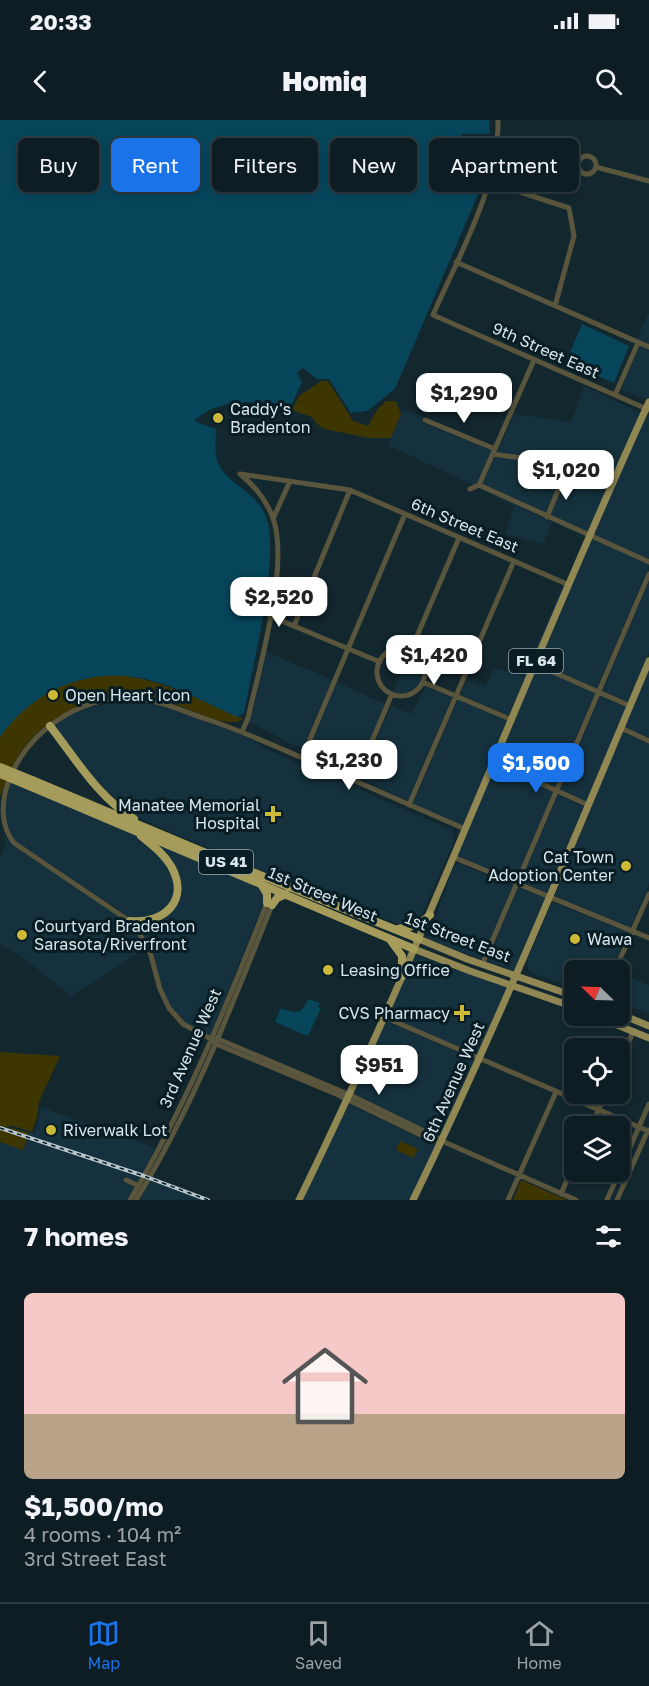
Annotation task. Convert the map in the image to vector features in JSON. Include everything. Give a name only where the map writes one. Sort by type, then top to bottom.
[{"type":"highway","points":[[50,726],[108,799],[119,809],[157,833]]},
{"type":"highway","name":"US 41","points":[[0,767],[31,783]]},
{"type":"highway","name":"US 41","points":[[0,774],[31,783]]},
{"type":"highway","name":"1st Street East","points":[[31,783],[419,939]]},
{"type":"highway","name":"1st Street West","points":[[31,783],[134,830],[414,949]]},
{"type":"highway","points":[[130,921],[143,922],[161,916],[174,902],[177,887],[175,874],[165,857],[134,830]]},
{"type":"highway","points":[[260,883],[270,904],[285,894]]},
{"type":"highway","points":[[395,929],[412,928],[430,915]]},
{"type":"highway","points":[[389,938],[402,957],[402,976]]},
{"type":"main road","name":"FL 64","points":[[299,1200],[349,1098],[430,915],[535,664],[648,407]]},
{"type":"main road","name":"6th Avenue West","points":[[413,1200],[442,1141],[516,975],[649,661]]},
{"type":"main road","name":"1st Street East","points":[[419,939],[564,992]]},
{"type":"main road","name":"1st Street West","points":[[414,949],[564,1003]]},
{"type":"main road","points":[[630,1018],[649,1026]]},
{"type":"main road","points":[[619,1026],[649,1038]]},
{"type":"street","points":[[496,138],[498,120]]},
{"type":"street","points":[[596,167],[649,181]]},
{"type":"street","points":[[485,192],[456,262],[649,347]]},
{"type":"street","points":[[519,192],[568,208],[574,232],[555,306]]},
{"type":"street","name":"9th Street East","points":[[456,262],[433,315],[615,395],[648,407]]},
{"type":"street","points":[[615,395],[638,342]]},
{"type":"street","points":[[470,489],[479,485],[534,360]]},
{"type":"street","points":[[424,420],[494,452],[611,471],[617,475]]},
{"type":"street","name":"6th Street East","points":[[273,519],[260,492],[240,474],[350,490],[569,585]]},
{"type":"street","points":[[547,517],[563,478]]},
{"type":"street","points":[[242,732],[248,718],[270,616],[277,568],[277,543],[273,519],[290,481]]},
{"type":"street","points":[[479,485],[649,562]]},
{"type":"street","points":[[294,626],[350,490]]},
{"type":"street","points":[[302,758],[405,514]]},
{"type":"street","points":[[411,650],[459,538]]},
{"type":"street","points":[[410,805],[514,561]]},
{"type":"street","points":[[483,964],[649,574]]},
{"type":"street","points":[[270,616],[380,662]]},
{"type":"street","points":[[404,648],[411,650],[424,664],[423,682],[417,690],[408,695],[392,694],[385,690],[379,681],[380,662],[393,650],[404,648]]},
{"type":"street","points":[[535,664],[630,706]]},
{"type":"street","points":[[423,682],[512,720]]},
{"type":"street","points":[[356,781],[392,694]]},
{"type":"street","points":[[465,829],[242,732],[163,703],[131,698],[107,699],[83,706],[50,726],[35,740],[17,763],[4,797],[1,815],[3,828],[10,840],[138,927],[150,952],[159,986],[175,1016],[188,1028],[576,1200]]},
{"type":"street","points":[[621,728],[649,741]]},
{"type":"street","points":[[494,762],[588,806]]},
{"type":"street","points":[[453,858],[649,938]]},
{"type":"street","points":[[619,960],[649,894]]},
{"type":"street","name":"3rd Avenue West","points":[[136,1200],[215,1041],[270,904]]},
{"type":"street","points":[[384,1017],[648,1130],[617,1200]]},
{"type":"street","points":[[630,1039],[633,1032]]},
{"type":"street","points":[[508,1200],[556,1092]]},
{"type":"street","name":"3rd Avenue West","points":[[130,1200],[185,1103]]},
{"type":"street","points":[[595,1116],[601,1104]]},
{"type":"street","points":[[607,1200],[649,1104]]},
{"type":"street","points":[[126,1180],[139,1186]]},
{"type":"street","points":[[561,1194],[566,1182]]},
{"type":"shaded area","points":[[0,120],[489,120],[490,134],[462,134],[461,138],[429,138],[429,192],[479,192],[395,389],[367,411],[351,413],[329,379],[317,379],[303,368],[297,373],[302,382],[292,404],[253,402],[228,404],[204,413],[194,421],[216,429],[216,456],[219,465],[230,479],[260,505],[265,514],[269,532],[270,556],[264,611],[244,713],[237,717],[164,684],[131,676],[88,678],[48,693],[30,705],[0,737]]},
{"type":"shaded area","points":[[649,314],[649,344],[637,339]]},
{"type":"shaded area","points":[[582,324],[629,346],[614,383],[566,362]]},
{"type":"shaded area","points":[[640,346],[649,350],[649,396],[647,400],[621,389]]},
{"type":"shaded area","points":[[321,381],[328,381],[353,421],[368,426],[377,410],[386,401],[396,401],[401,414],[391,438],[369,438],[324,429],[312,417],[288,409],[294,406],[299,396]]},
{"type":"shaded area","points":[[584,386],[641,413],[616,471],[497,452],[514,414],[571,422]]},
{"type":"shaded area","points":[[403,409],[423,417],[421,422],[492,450],[477,483],[473,485],[388,445]]},
{"type":"shaded area","points":[[646,415],[649,416],[649,560],[594,535]]},
{"type":"shaded area","points":[[495,457],[614,476],[589,533],[550,515],[566,476],[561,475],[545,513],[482,484]]},
{"type":"shaded area","points":[[479,488],[552,522],[543,544],[505,534],[514,507]]},
{"type":"shaded area","points":[[592,539],[649,565],[597,689],[539,663]]},
{"type":"shaded area","points":[[649,581],[649,653],[628,703],[602,691]]},
{"type":"shaded area","points":[[563,585],[566,586],[510,716],[460,695],[467,679],[485,687],[495,668],[523,677]]},
{"type":"shaded area","points":[[265,651],[332,680],[302,749],[249,722]]},
{"type":"shaded area","points":[[410,652],[417,656],[421,664],[423,673],[421,682],[409,692],[400,694],[393,692]]},
{"type":"shaded area","points":[[537,667],[595,693],[555,788],[497,761]]},
{"type":"shaded area","points":[[649,668],[649,738],[624,727]]},
{"type":"shaded area","points":[[108,675],[126,676],[160,684],[243,719],[236,722],[216,720],[164,700],[142,696],[120,696],[76,707],[39,731],[24,748],[12,767],[0,797],[0,737],[2,732],[24,709],[45,694],[69,683]]},
{"type":"shaded area","points":[[337,682],[385,704],[355,776],[307,752]]},
{"type":"shaded area","points":[[426,686],[452,697],[408,801],[360,779],[391,706],[411,714]]},
{"type":"shaded area","points":[[600,696],[626,707],[586,802],[560,790]]},
{"type":"shaded area","points":[[458,699],[508,721],[463,826],[413,804]]},
{"type":"shaded area","name":"Manatee Memorial Hospital","points":[[122,701],[154,703],[224,728],[257,742],[268,750],[452,830],[454,842],[421,916],[417,921],[405,925],[398,924],[330,896],[295,885],[131,815],[108,797],[56,728],[58,723],[87,708]]},
{"type":"shaded area","points":[[622,732],[649,744],[649,884],[630,928],[555,896]]},
{"type":"shaded area","points":[[495,765],[553,792],[515,881],[457,856]]},
{"type":"shaded area","points":[[12,781],[64,806],[133,833],[163,859],[174,880],[174,894],[167,908],[151,917],[131,918],[15,841],[4,819]]},
{"type":"shaded area","points":[[558,795],[584,807],[548,894],[520,883]]},
{"type":"shaded area","points":[[1,830],[12,845],[130,923],[146,948],[71,996],[20,955],[0,944],[0,857],[7,844]]},
{"type":"shaded area","points":[[149,839],[213,866],[264,892],[264,902],[210,1036],[184,1022],[171,1007],[162,988],[153,952],[138,924],[163,918],[180,887]]},
{"type":"shaded area","points":[[457,863],[513,886],[481,960],[428,939],[452,871]]},
{"type":"shaded area","points":[[518,888],[546,898],[515,970],[512,970],[487,962]]},
{"type":"shaded area","points":[[552,902],[628,932],[616,960],[564,960],[564,984],[533,974],[529,970],[527,960]]},
{"type":"shaded area","points":[[415,955],[507,987],[477,1055],[388,1016]]},
{"type":"shaded area","points":[[630,977],[649,985],[649,1013],[630,1006]]},
{"type":"shaded area","points":[[308,999],[320,1003],[318,1007],[321,1008],[308,1036],[275,1022],[281,1008],[298,1012]]},
{"type":"shaded area","points":[[386,1021],[475,1060],[440,1137],[354,1094]]},
{"type":"shaded area","points":[[0,1052],[60,1056],[39,1102],[32,1132],[10,1125],[0,1128]]},
{"type":"shaded area","points":[[349,1104],[432,1144],[437,1144],[410,1200],[303,1200]]},
{"type":"shaded area","points":[[41,1107],[156,1148],[137,1182],[124,1177],[123,1182],[135,1187],[127,1200],[0,1200],[0,1142],[23,1150],[29,1133],[35,1133]]},
{"type":"shaded area","points":[[12,1128],[29,1133],[23,1150],[0,1142],[0,1130]]},
{"type":"shaded area","points":[[400,1141],[418,1149],[413,1158],[396,1150]]},
{"type":"shaded area","points":[[152,1178],[167,1184],[208,1200],[139,1200]]},
{"type":"shaded area","points":[[521,1180],[567,1200],[513,1200]]},
{"type":"railway","points":[[0,1128],[208,1200]]},
{"type":"place","name":"Caddy's Bradenton","points":[[218,418]]},
{"type":"place","name":"Open Heart Icon","points":[[53,695]]},
{"type":"place","name":"Manatee Memorial Hospital","points":[[273,814]]},
{"type":"place","name":"Cat Town Adoption Center","points":[[626,866]]},
{"type":"place","name":"Courtyard Bradenton Sarasota/Riverfront","points":[[22,935]]},
{"type":"place","name":"Wawa","points":[[575,939]]},
{"type":"place","name":"Leasing Office","points":[[328,970]]},
{"type":"place","name":"CVS Pharmacy","points":[[462,1013]]},
{"type":"place","name":"Riverwalk Lot","points":[[51,1130]]}]
